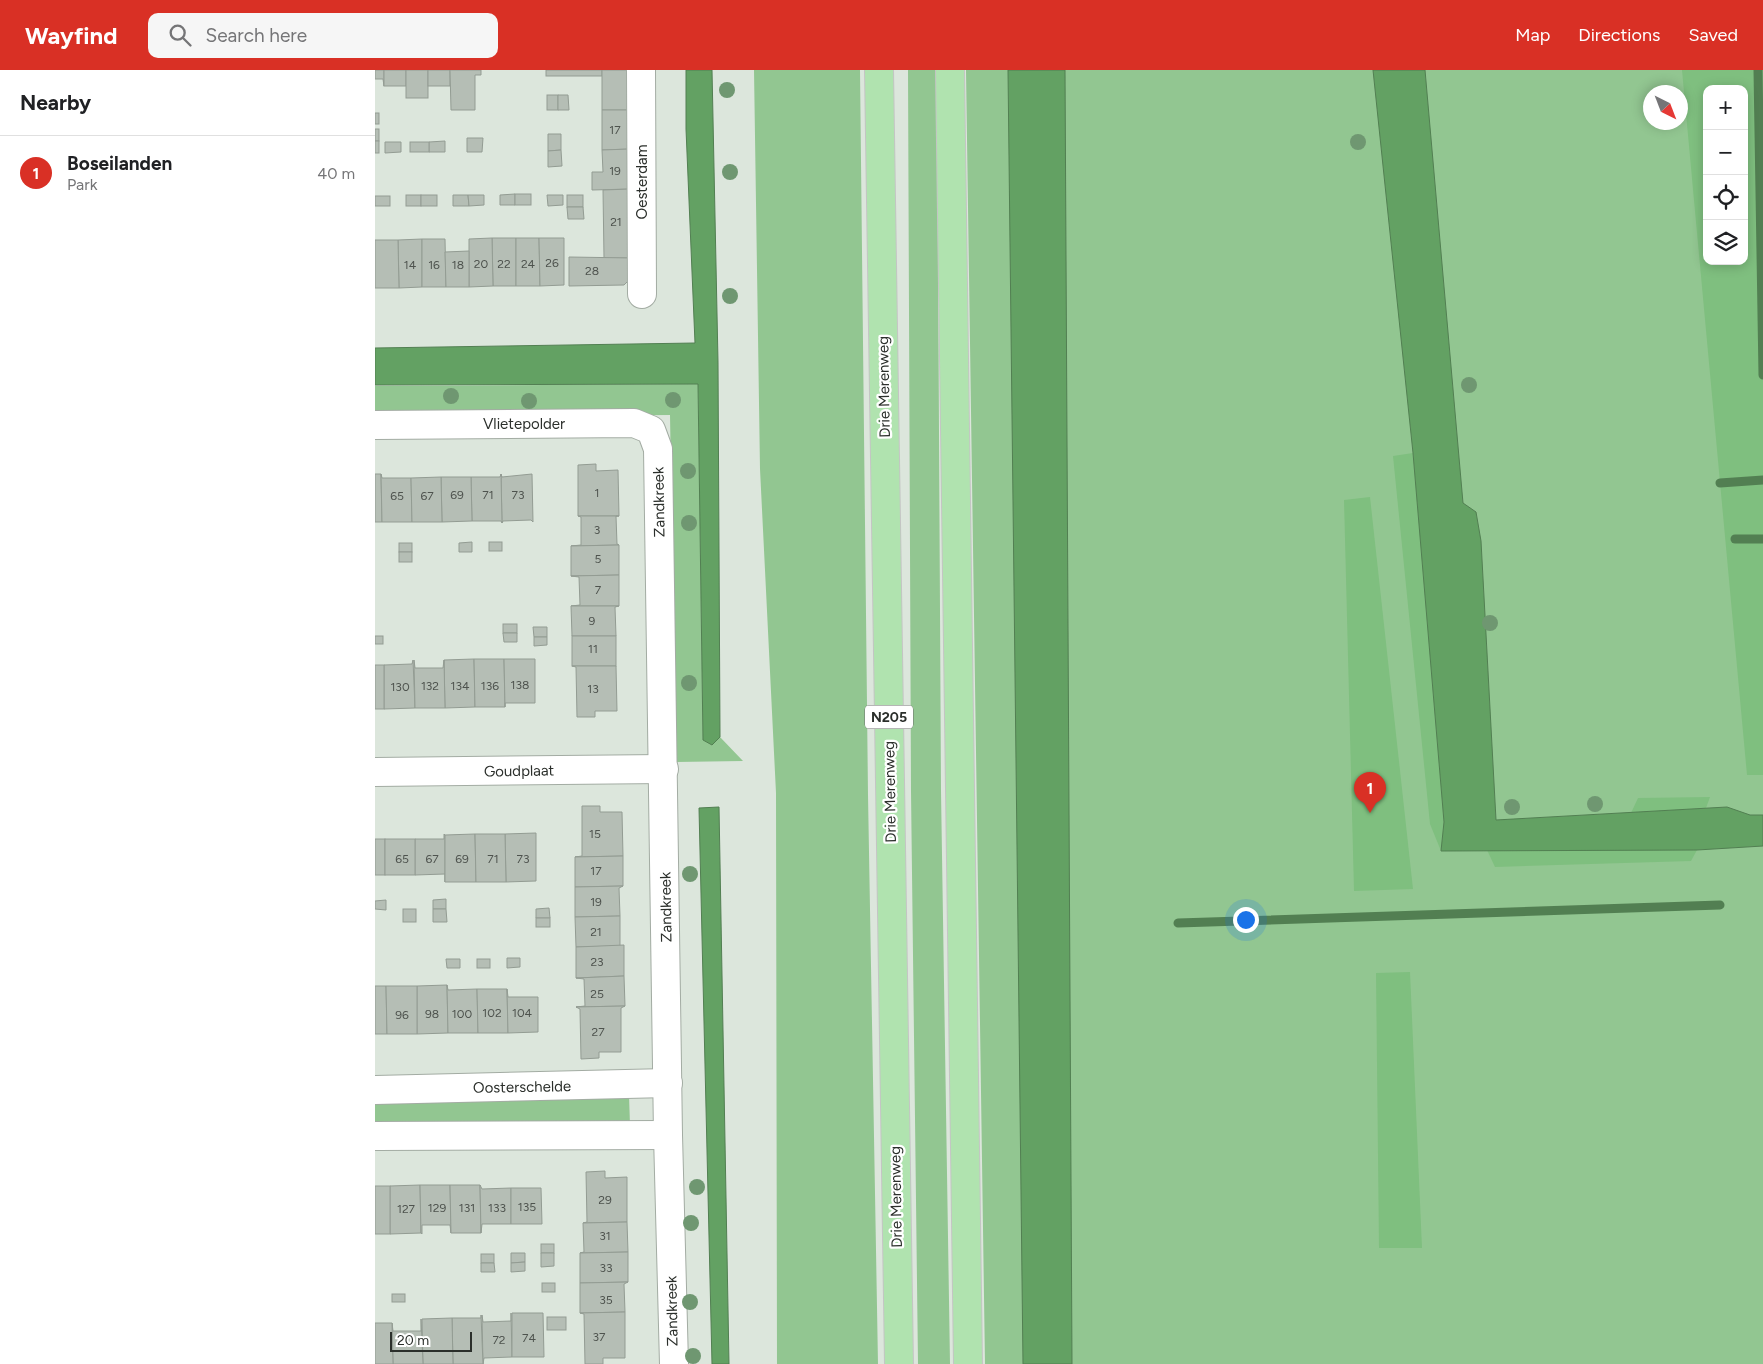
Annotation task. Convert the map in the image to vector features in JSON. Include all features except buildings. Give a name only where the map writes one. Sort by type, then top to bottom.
[{"type":"highway","name":"Drie Merenweg","points":[[879,70],[899,1364]]},
{"type":"highway","points":[[950,70],[968,1364]]},
{"type":"street","name":"Oesterdam","points":[[641,70],[642,294]]},
{"type":"street","name":"Vlietepolder","points":[[375,425],[633,423],[651,430],[658,449]]},
{"type":"street","name":"Zandkreek","points":[[658,449],[668,1135],[674,1364]]},
{"type":"street","name":"Goudplaat","points":[[375,772],[664,769]]},
{"type":"street","name":"Oosterschelde","points":[[375,1090],[668,1083]]},
{"type":"street","points":[[375,1136],[668,1135]]},
{"type":"shaded area","points":[[686,70],[712,70],[718,362],[720,737],[712,745],[703,740],[698,384],[375,385],[375,348],[695,343],[686,129]]},
{"type":"shaded area","points":[[754,70],[860,70],[868,795],[878,1364],[777,1364],[776,793],[760,469]]},
{"type":"shaded area","points":[[908,70],[937,70],[941,791],[950,1364],[918,1364],[911,791]]},
{"type":"shaded area","points":[[966,70],[1763,70],[1763,1364],[985,1364]]},
{"type":"shaded area","points":[[1008,70],[1065,70],[1072,1364],[1023,1364]]},
{"type":"shaded area","points":[[1373,70],[1425,70],[1463,503],[1476,512],[1481,541],[1496,820],[1727,807],[1750,815],[1763,815],[1763,846],[1697,850],[1441,851],[1444,822],[1413,453]]},
{"type":"shaded area","points":[[1682,70],[1763,70],[1763,775],[1747,775],[1688,130],[1688,85],[1683,85]]},
{"type":"shaded area","points":[[698,384],[703,739],[712,745],[720,737],[743,761],[676,762],[670,415],[375,417],[375,386]]},
{"type":"shaded area","points":[[1413,453],[1444,822],[1441,851],[1430,824],[1393,456]]},
{"type":"shaded area","points":[[1370,497],[1413,889],[1354,891],[1344,500]]},
{"type":"shaded area","points":[[1710,797],[1706,808],[1631,813],[1638,798]]},
{"type":"shaded area","points":[[719,807],[729,1364],[712,1364],[699,808]]},
{"type":"shaded area","points":[[1487,850],[1697,850],[1691,861],[1495,867]]},
{"type":"shaded area","points":[[1410,972],[1422,1248],[1379,1248],[1376,973]]},
{"type":"shaded area","points":[[629,1095],[630,1125],[375,1127],[375,1097]]},
{"type":"waterway","points":[[1758,70],[1763,375]]},
{"type":"waterway","points":[[1720,483],[1763,480]]},
{"type":"waterway","points":[[1735,539],[1763,539]]},
{"type":"waterway","points":[[1178,923],[1720,905]]},
{"type":"place","name":"Boseilanden","points":[[1370,813]]}]
